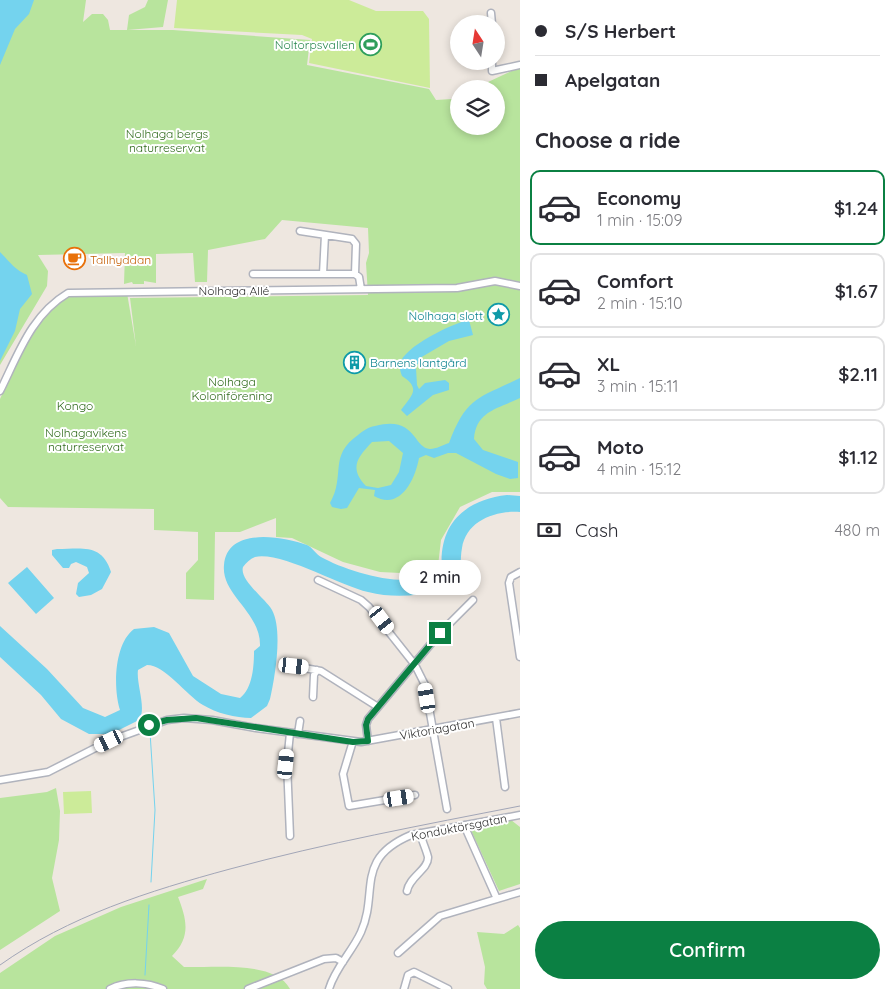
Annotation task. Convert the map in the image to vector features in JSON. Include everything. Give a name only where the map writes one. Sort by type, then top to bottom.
[{"type":"street","points":[[505,68],[520,65]]},
{"type":"street","points":[[300,231],[352,240],[356,244],[355,274]]},
{"type":"street","points":[[323,274],[325,235]]},
{"type":"street","points":[[253,274],[355,274],[359,277],[361,289]]},
{"type":"street","name":"Nolhaga Allé","points":[[0,391],[33,325],[47,309],[68,293],[457,288],[495,281],[520,286]]},
{"type":"street","points":[[520,572],[512,577],[508,583],[520,657]]},
{"type":"street","points":[[318,580],[361,600],[370,607],[415,665],[425,685],[447,809]]},
{"type":"street","points":[[368,741],[366,725],[368,719],[440,633],[472,600]]},
{"type":"street","points":[[294,666],[317,670],[378,707]]},
{"type":"street","points":[[312,697],[314,675],[317,670]]},
{"type":"street","name":"Viktoriagatan","points":[[0,780],[48,772],[109,741],[167,720],[212,720],[353,742],[433,730],[520,713]]},
{"type":"street","points":[[496,718],[505,787]]},
{"type":"street","points":[[298,734],[300,721]]},
{"type":"street","points":[[290,733],[286,764],[286,799],[290,836]]},
{"type":"street","points":[[353,742],[344,774],[349,806],[415,795]]},
{"type":"street","name":"Konduktörsgatan","points":[[343,962],[362,931],[366,919],[368,888],[377,862],[394,844],[420,833],[520,815]]},
{"type":"street","points":[[464,825],[497,899]]},
{"type":"street","points":[[407,891],[408,884],[427,864],[428,859],[420,833]]},
{"type":"street","points":[[398,953],[440,916],[520,892]]},
{"type":"street","points":[[252,988],[324,959],[336,958],[343,962],[329,989]]},
{"type":"street","points":[[404,989],[408,975],[414,972],[448,989]]},
{"type":"street","points":[[110,989],[119,985],[139,986],[150,983],[163,989]]},
{"type":"green space","points":[[0,0],[86,0],[83,22],[92,14],[103,14],[108,20],[110,30],[173,30],[310,40],[307,65],[429,89],[436,100],[450,99],[450,135],[505,135],[505,80],[492,80],[520,67],[520,492],[492,492],[460,507],[441,540],[438,566],[421,574],[380,572],[343,562],[292,538],[276,537],[276,518],[240,532],[215,532],[214,600],[186,599],[186,573],[198,560],[198,532],[154,530],[154,509],[8,507],[0,498],[0,399],[34,326],[47,306],[61,297],[127,293],[136,346],[130,298],[368,295],[366,263],[369,253],[368,228],[282,220],[265,239],[208,250],[207,282],[195,282],[193,253],[156,254],[156,283],[144,281],[144,284],[133,284],[132,282],[124,284],[125,253],[38,255],[48,271],[47,286],[0,365]]},
{"type":"green space","points":[[148,0],[168,0],[163,27],[127,30],[129,15],[145,7]]},
{"type":"green space","name":"Noltorpsvallen","points":[[177,0],[349,0],[376,11],[423,11],[429,19],[430,88],[309,63],[312,39],[302,35],[174,28]]},
{"type":"green space","points":[[56,788],[60,811],[59,840],[52,878],[60,911],[0,950],[0,798],[47,792]]},
{"type":"green space","points":[[91,791],[92,813],[64,814],[63,792]]},
{"type":"green space","points":[[511,820],[520,827],[520,884],[499,891],[469,826]]},
{"type":"green space","points":[[207,879],[203,889],[178,897],[184,913],[185,935],[172,956],[184,967],[242,967],[271,973],[282,980],[290,989],[0,989],[0,973],[55,936],[121,907]]},
{"type":"green space","points":[[518,925],[520,928],[520,989],[487,989],[484,984],[485,967],[477,932],[504,934]]},
{"type":"water","points":[[0,0],[34,0],[29,14],[15,29],[0,65]]},
{"type":"water","points":[[0,252],[16,268],[27,275],[32,294],[20,309],[15,331],[0,361]]},
{"type":"water","points":[[469,320],[473,335],[449,341],[420,358],[416,368],[419,389],[425,383],[445,380],[449,383],[449,390],[433,395],[407,416],[401,410],[411,397],[413,389],[412,385],[401,373],[400,366],[403,357],[419,343],[452,326]]},
{"type":"water","points":[[520,378],[520,398],[489,412],[479,422],[474,439],[483,450],[518,462],[518,478],[510,479],[496,474],[456,453],[448,453],[434,458],[426,455],[419,458],[410,484],[399,496],[383,500],[374,496],[375,490],[359,488],[347,508],[332,507],[330,503],[337,484],[340,458],[349,443],[364,431],[375,426],[398,425],[412,433],[424,447],[430,449],[437,448],[449,443],[455,428],[468,407],[484,395]],"holes":[[[389,441],[403,453],[399,472],[391,485],[378,488],[366,486],[361,480],[356,468],[357,463],[362,453],[372,442]]]},
{"type":"water","points":[[507,495],[520,496],[520,512],[492,515],[476,524],[469,531],[462,548],[461,580],[454,585],[431,592],[404,596],[377,594],[356,589],[280,559],[255,557],[248,561],[243,567],[245,578],[272,610],[278,641],[270,699],[267,706],[251,718],[226,714],[208,708],[161,670],[147,665],[138,670],[142,703],[139,720],[111,734],[89,734],[61,719],[41,695],[0,657],[0,626],[47,669],[83,708],[105,717],[120,710],[116,679],[122,645],[134,629],[154,627],[169,633],[193,676],[221,694],[240,698],[248,688],[253,669],[254,651],[260,646],[259,634],[254,623],[228,586],[225,576],[224,565],[227,553],[235,545],[257,537],[283,539],[307,545],[321,557],[364,574],[399,580],[415,580],[442,570],[444,540],[449,528],[466,509],[478,502]]},
{"type":"water","points":[[52,550],[90,550],[102,556],[111,572],[102,589],[91,595],[79,597],[76,594],[78,583],[89,573],[87,567],[76,562],[71,564],[69,568],[63,568],[52,555]]},
{"type":"water","points":[[27,567],[54,598],[36,614],[8,583]]},
{"type":"waterway","points":[[150,732],[155,810],[151,882]]},
{"type":"waterway","points":[[145,975],[149,905]]},
{"type":"railway","points":[[0,965],[54,932],[110,907],[170,886],[302,851],[520,806]]},
{"type":"place","name":"Noltorpsvallen","points":[[371,44]]},
{"type":"place","name":"Tallhyddan","points":[[74,259]]},
{"type":"place","name":"Nolhaga slott","points":[[499,315]]},
{"type":"place","name":"Barnens lantgård","points":[[354,362]]},
{"type":"route","points":[[149,725],[167,720],[196,718],[353,742],[368,741],[366,732],[368,719],[440,633]]},
{"type":"park label","name":"Nolhaga bergs naturreservat","points":[[167,140]]},
{"type":"park label","name":"Nolhaga Koloniförening","points":[[232,388]]},
{"type":"park label","name":"Kongo","points":[[75,405]]},
{"type":"park label","name":"Nolhagavikens naturreservat","points":[[86,439]]}]
